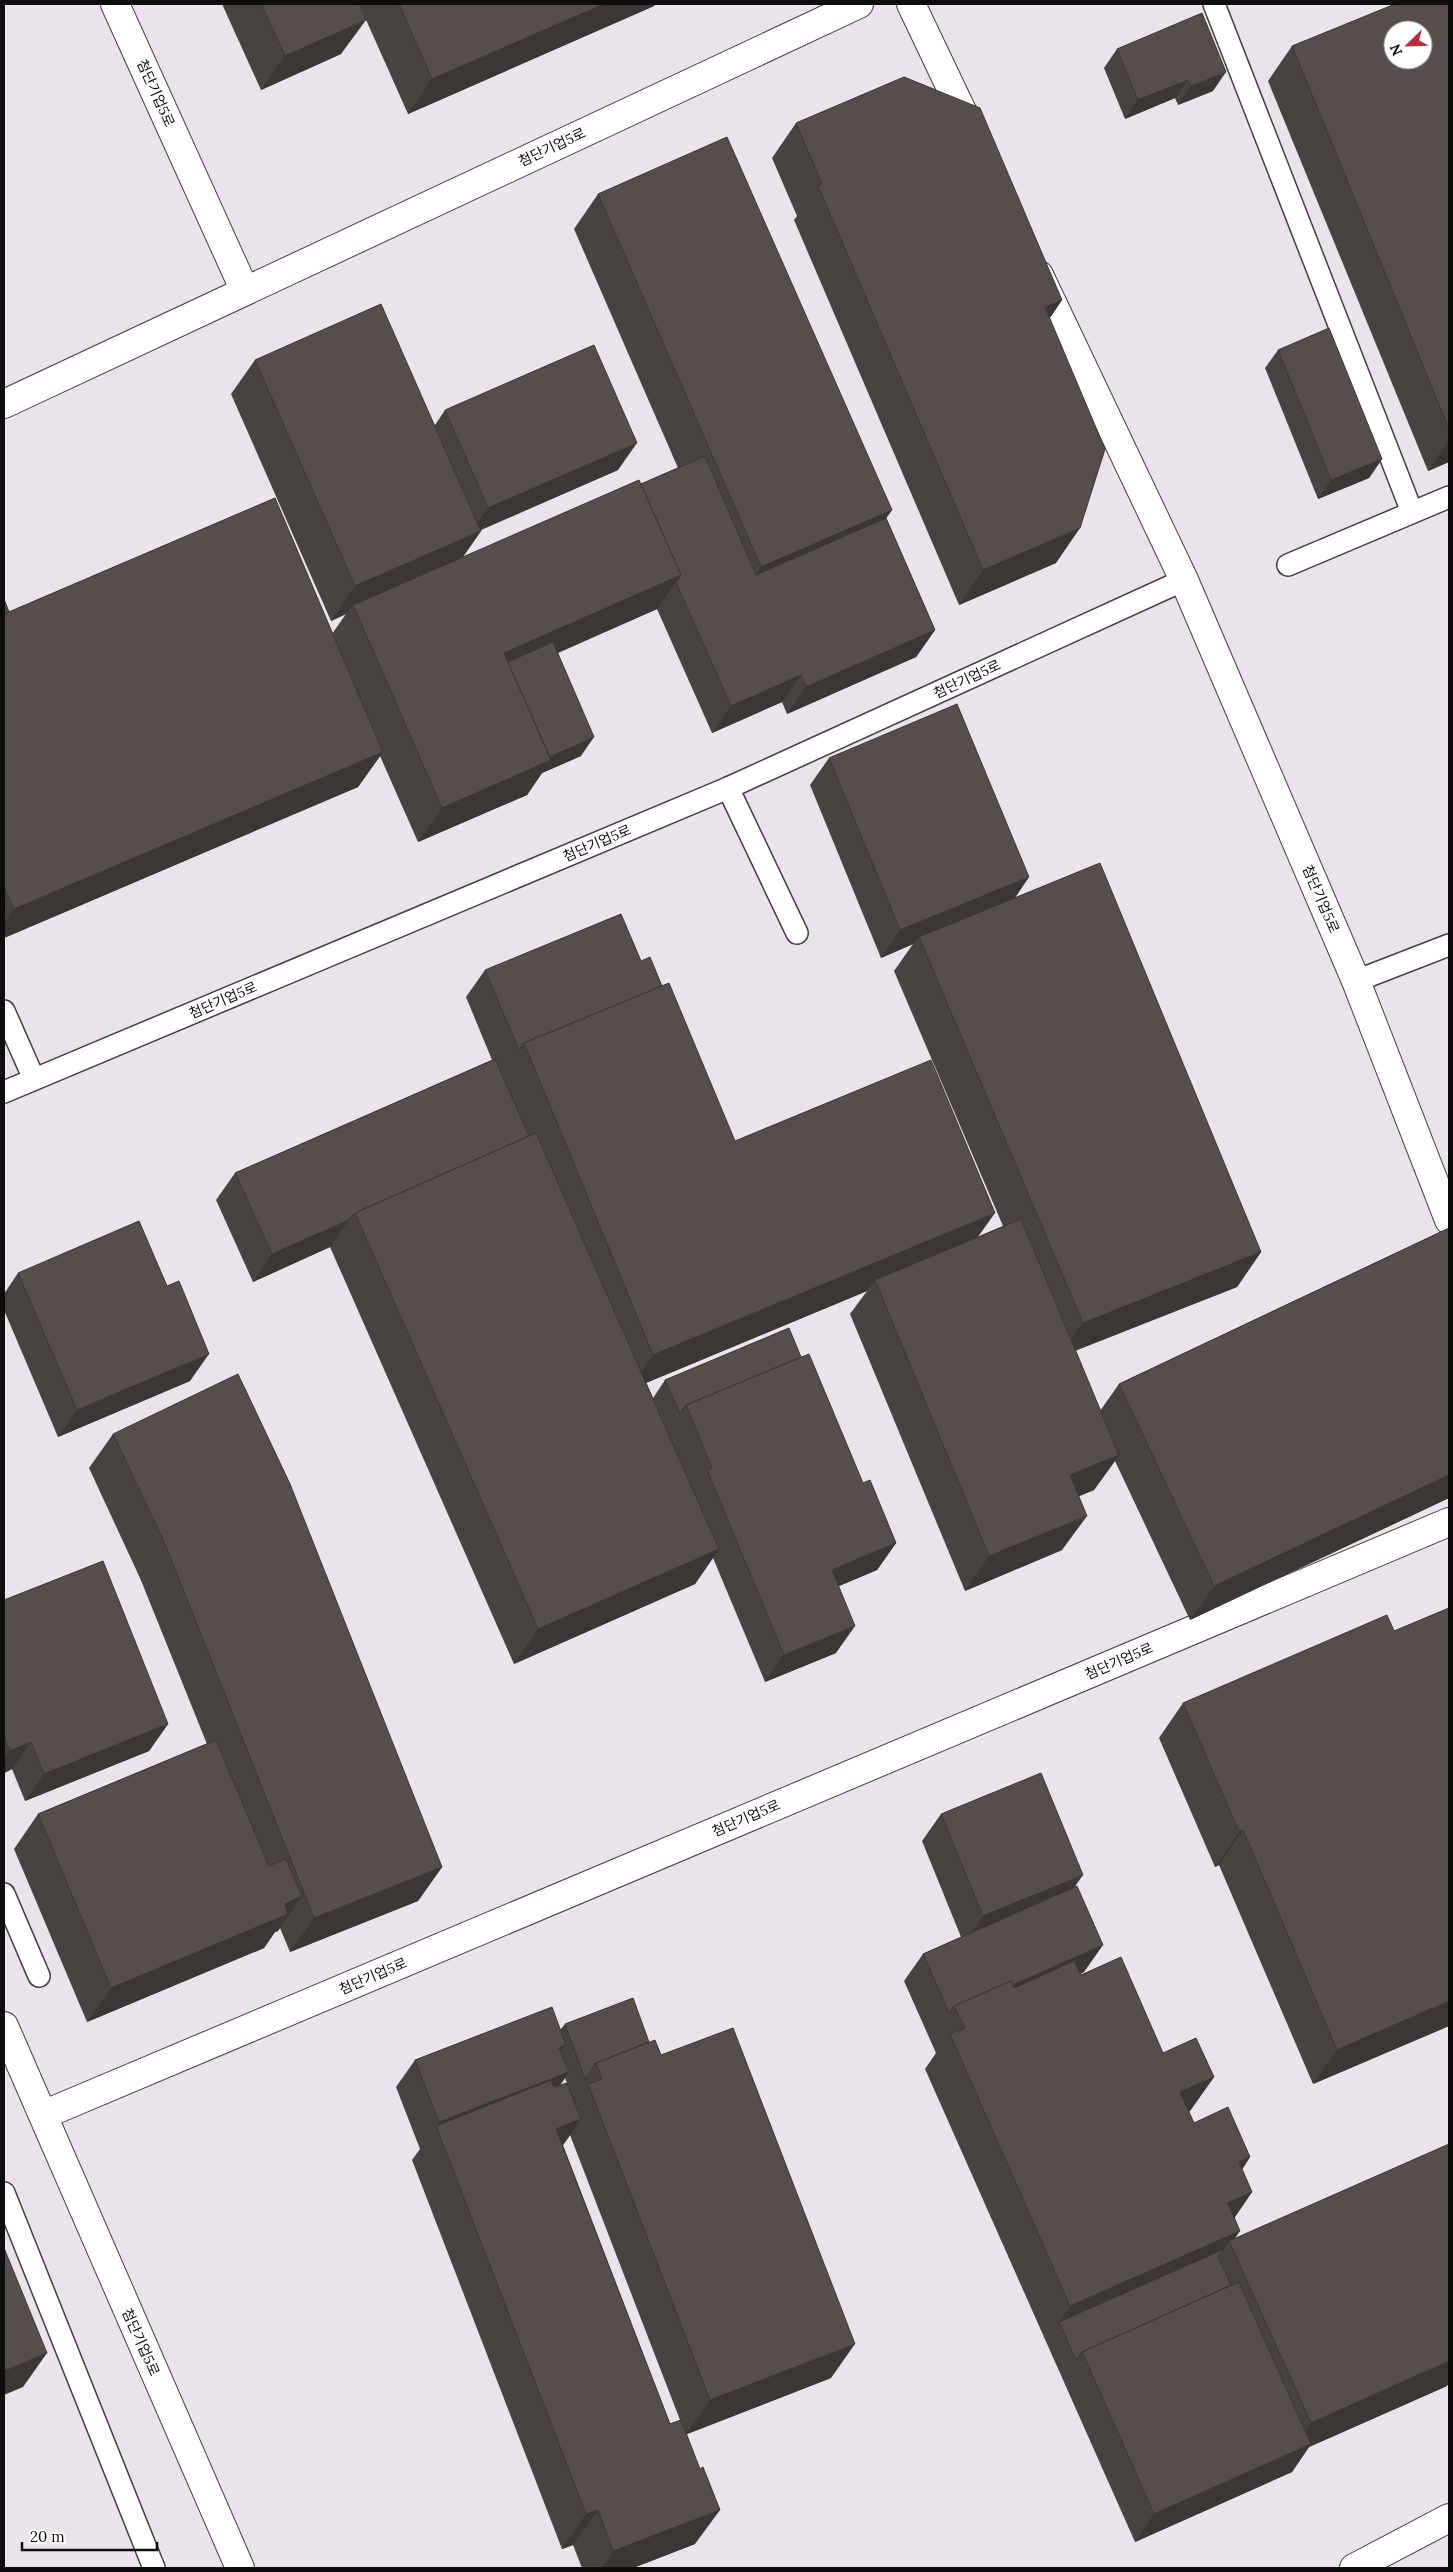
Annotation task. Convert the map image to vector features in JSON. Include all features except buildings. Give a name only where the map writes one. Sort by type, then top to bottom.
[{"type":"street","name":"첨단기업5로","points":[[115,4],[245,291]]},
{"type":"street","name":"첨단기업5로","points":[[4,404],[859,4]]},
{"type":"street","points":[[911,4],[983,157]]},
{"type":"street","name":"첨단기업5로","points":[[1030,256],[1184,580],[1356,981],[1449,1220]]},
{"type":"street","name":"첨단기업5로","points":[[43,2115],[1449,1522]]},
{"type":"street","name":"첨단기업5로","points":[[4,2026],[240,2568]]},
{"type":"street","points":[[1354,2568],[1449,2518]]},
{"type":"lane","points":[[1214,4],[1412,512]]},
{"type":"lane","points":[[1288,565],[1449,497]]},
{"type":"lane","name":"첨단기업5로","points":[[4,1092],[728,788],[1184,580]]},
{"type":"lane","points":[[728,788],[797,933]]},
{"type":"lane","points":[[1356,981],[1449,945]]},
{"type":"lane","points":[[4,1011],[34,1079]]},
{"type":"lane","points":[[4,1894],[39,1976]]},
{"type":"lane","points":[[4,2193],[154,2568]]},
{"type":"shaded area","points":[[4,4],[1449,4],[1449,2568],[4,2568]]}]
